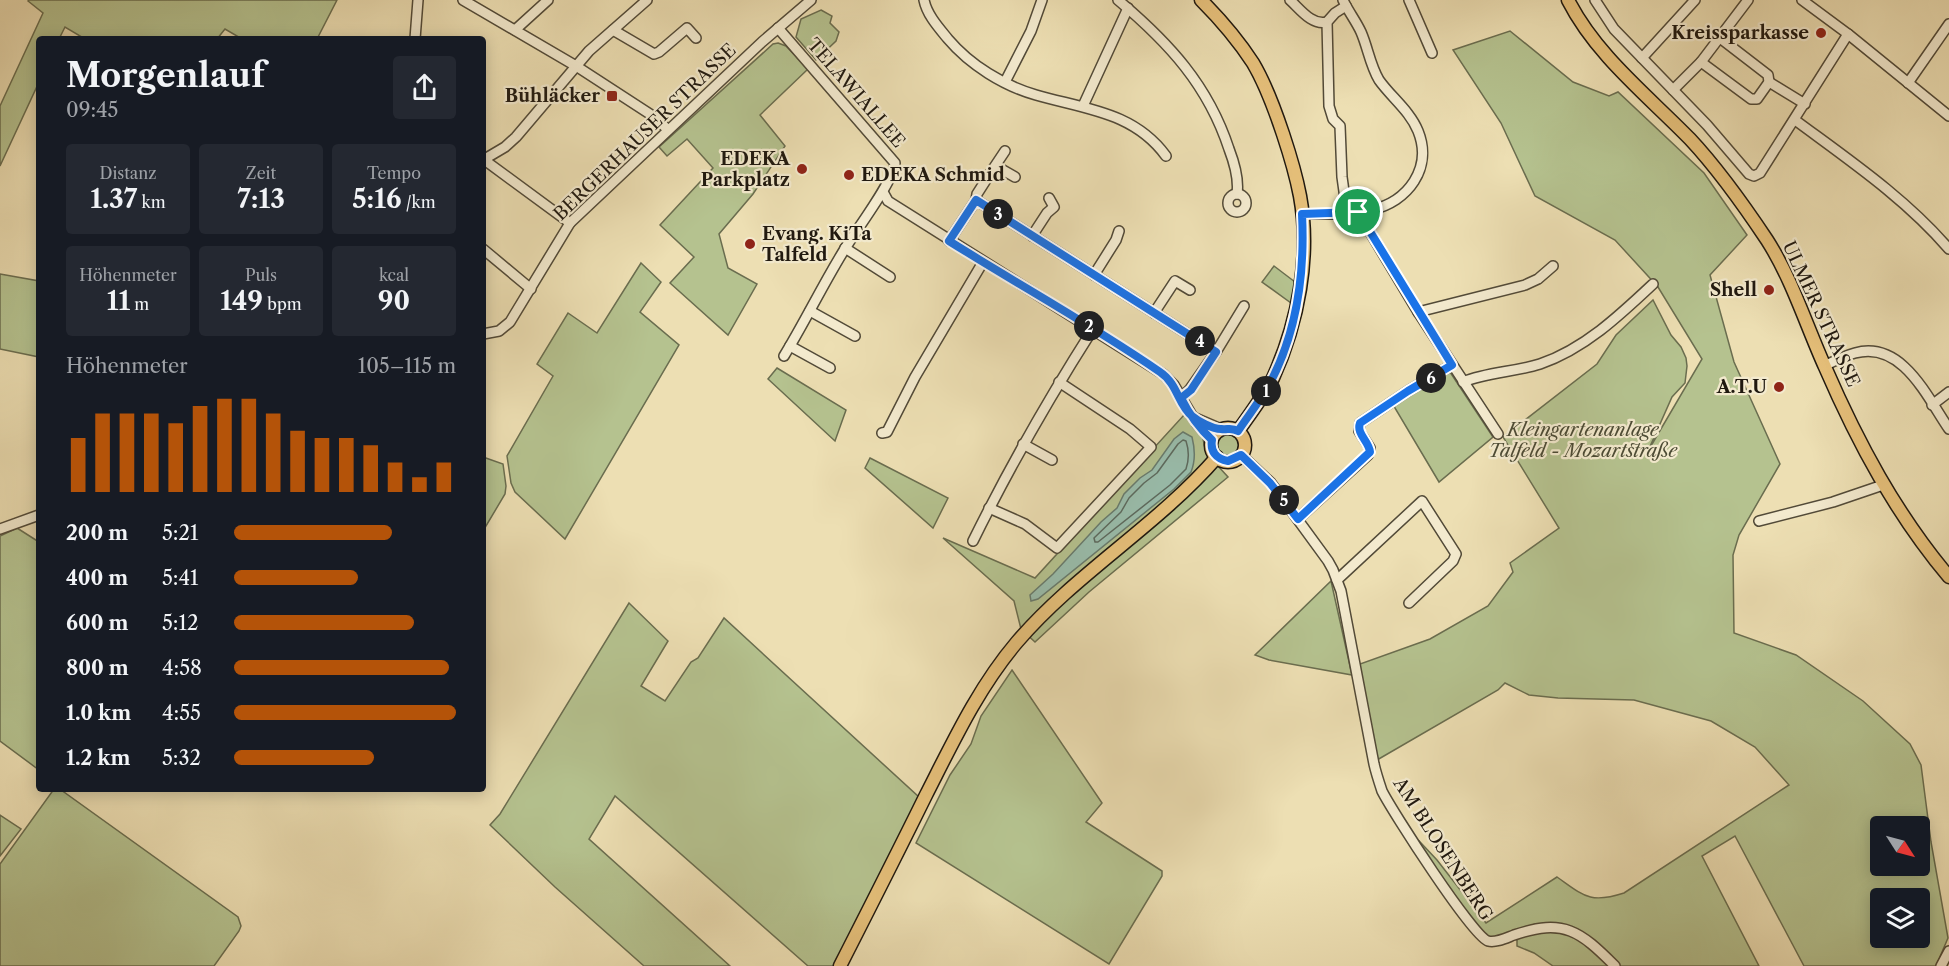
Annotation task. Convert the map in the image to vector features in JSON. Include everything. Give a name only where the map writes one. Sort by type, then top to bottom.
[{"type":"main road","points":[[1201,0],[1220,19],[1253,64],[1267,92],[1294,170],[1302,214],[1301,275],[1292,326],[1269,385],[1238,431]]},
{"type":"main road","name":"ULMER STRASSE","points":[[1568,0],[1579,21],[1606,55],[1706,156],[1736,194],[1768,243],[1796,299],[1824,366],[1883,485],[1905,520],[1949,577]]},
{"type":"main road","points":[[1231,428],[1238,431],[1244,441],[1241,455],[1228,461],[1217,457],[1212,450],[1212,440],[1221,429],[1231,428]]},
{"type":"main road","points":[[840,966],[962,724],[1004,659],[1046,610],[1162,513],[1217,457]]},
{"type":"street","points":[[415,36],[418,0]]},
{"type":"street","points":[[463,0],[576,66],[646,111],[668,130]]},
{"type":"street","points":[[515,30],[548,0]]},
{"type":"street","points":[[486,157],[505,147],[527,126],[576,66],[646,0]]},
{"type":"street","name":"BERGERHAUSER STRASSE","points":[[486,333],[499,331],[510,322],[570,223],[778,28],[811,0]]},
{"type":"street","points":[[924,0],[937,26],[952,44],[986,71],[1035,95],[1097,109],[1135,127],[1155,142],[1166,156]]},
{"type":"street","points":[[1005,82],[1031,31],[1042,0]]},
{"type":"street","points":[[1118,0],[1153,30],[1199,84],[1215,112],[1232,158],[1237,194]]},
{"type":"street","points":[[1290,0],[1315,22],[1321,23],[1327,21],[1345,3],[1361,33],[1378,78],[1413,120],[1418,130],[1423,153],[1418,178],[1411,187],[1387,204],[1358,212],[1302,214]]},
{"type":"street","points":[[1409,0],[1432,53]]},
{"type":"street","points":[[1595,0],[1614,29],[1749,174],[1754,176],[1760,173],[1848,34]]},
{"type":"street","points":[[1642,58],[1695,0]]},
{"type":"street","points":[[1673,90],[1701,62],[1747,0]]},
{"type":"street","points":[[1802,0],[1815,4],[1848,34],[1949,116]]},
{"type":"street","points":[[1083,106],[1128,8]]},
{"type":"street","points":[[1327,21],[1329,106],[1333,119],[1340,126],[1342,177],[1347,213]]},
{"type":"street","points":[[1908,83],[1949,24]]},
{"type":"street","points":[[612,30],[654,54],[687,28],[696,38]]},
{"type":"street","name":"TELAWIALLEE","points":[[778,28],[895,163],[895,169],[883,192]]},
{"type":"street","points":[[1720,38],[1768,75],[1770,82],[1804,104]]},
{"type":"street","points":[[1701,62],[1754,100],[1770,82]]},
{"type":"street","points":[[1795,120],[1903,203],[1949,249]]},
{"type":"street","points":[[949,241],[976,200],[976,194],[1005,151]]},
{"type":"street","points":[[486,161],[570,223]]},
{"type":"street","points":[[993,169],[1001,169],[1015,177]]},
{"type":"street","points":[[784,356],[845,248],[883,192],[888,201],[949,241],[1163,374],[1174,385],[1186,410],[1212,440]]},
{"type":"street","points":[[1032,236],[1047,213],[1054,207],[1049,198]]},
{"type":"street","points":[[976,200],[1216,352]]},
{"type":"street","points":[[1358,212],[1418,312],[1498,434]]},
{"type":"street","points":[[1094,275],[1116,240],[1119,231]]},
{"type":"street","points":[[845,248],[890,276]]},
{"type":"street","points":[[486,252],[531,289]]},
{"type":"street","points":[[882,433],[887,432],[915,377],[983,262]]},
{"type":"street","points":[[1418,312],[1525,285],[1538,279],[1553,266]]},
{"type":"street","points":[[1154,313],[1175,281],[1190,291]]},
{"type":"street","points":[[1463,382],[1474,377],[1508,373],[1540,364],[1571,350],[1609,325],[1653,284]]},
{"type":"street","points":[[1181,398],[1191,390],[1244,306]]},
{"type":"street","points":[[810,311],[855,336]]},
{"type":"street","points":[[973,542],[1023,444],[1059,382],[1094,329]]},
{"type":"street","points":[[790,346],[830,368]]},
{"type":"street","points":[[1824,366],[1854,353],[1872,352],[1894,358],[1910,371],[1949,429]]},
{"type":"street","points":[[1298,519],[1370,452],[1370,448],[1359,431],[1360,423],[1452,365]]},
{"type":"street","points":[[989,508],[1026,524],[1057,548],[1151,447],[1130,429],[1059,382]]},
{"type":"street","points":[[1932,405],[1949,392]]},
{"type":"street","points":[[1192,416],[1221,429]]},
{"type":"street","points":[[1023,444],[1052,460]]},
{"type":"street","name":"AM BLOSENBERG","points":[[1241,455],[1270,483],[1328,561],[1341,591],[1374,764],[1382,789],[1449,895],[1478,935],[1489,942],[1537,928],[1559,927],[1581,936],[1615,966]]},
{"type":"street","points":[[1759,521],[1833,502],[1883,485]]},
{"type":"street","points":[[1336,580],[1422,501],[1456,554],[1453,561],[1409,603]]},
{"type":"street","points":[[0,529],[36,516]]},
{"type":"street","points":[[1941,966],[1949,951]]},
{"type":"green space","points":[[337,0],[319,36],[237,36],[225,29],[219,36],[80,36],[65,27],[60,36],[36,36],[36,88],[0,166],[0,106],[43,13],[28,1]]},
{"type":"green space","points":[[821,10],[832,16],[830,23],[839,32],[836,41],[816,60],[796,37],[801,19]]},
{"type":"green space","name":"Kleingartenanlage Talfeld - Mozartstraße","points":[[1510,31],[1573,82],[1609,96],[1618,92],[1704,173],[1747,235],[1710,275],[1734,362],[1780,464],[1739,535],[1733,555],[1734,633],[1796,655],[1863,701],[1910,744],[1921,765],[1928,816],[1870,816],[1870,876],[1930,876],[1930,834],[1948,938],[1936,966],[1804,966],[1735,836],[1702,856],[1759,966],[1617,966],[1560,925],[1535,924],[1493,939],[1479,931],[1421,847],[1420,842],[1437,860],[1486,923],[1557,877],[1581,893],[1595,898],[1624,893],[1789,785],[1755,747],[1711,721],[1634,700],[1529,695],[1505,683],[1498,690],[1377,760],[1358,676],[1360,664],[1430,639],[1488,606],[1513,572],[1510,563],[1559,528],[1503,437],[1597,364],[1616,335],[1653,300],[1671,335],[1681,347],[1687,366],[1685,383],[1672,397],[1648,451],[1702,359],[1658,287],[1615,240],[1535,196],[1501,123],[1453,50]]},
{"type":"green space","points":[[773,44],[786,46],[808,69],[760,115],[785,146],[753,194],[719,234],[728,268],[757,284],[728,335],[670,283],[694,257],[660,225],[713,168],[687,139],[667,156],[659,147]]},
{"type":"green space","points":[[641,263],[661,282],[640,312],[679,345],[565,539],[515,492],[511,483],[507,456],[553,376],[537,364],[568,313],[597,333]]},
{"type":"green space","points":[[1274,266],[1295,282],[1291,303],[1262,282]]},
{"type":"green space","points":[[0,274],[36,280],[36,356],[0,349]]},
{"type":"green space","points":[[777,368],[846,410],[835,441],[768,379]]},
{"type":"green space","points":[[1450,372],[1493,437],[1439,482],[1392,403]]},
{"type":"green space","points":[[1184,415],[1202,434],[1206,453],[1228,477],[1089,592],[1035,642],[1021,629],[1014,601],[943,538],[1035,578]]},
{"type":"green space","points":[[1228,433],[1237,436],[1240,445],[1237,454],[1228,457],[1219,454],[1216,445],[1219,436]]},
{"type":"green space","points":[[486,458],[503,464],[505,494],[486,526]]},
{"type":"green space","points":[[870,458],[948,498],[933,528],[865,468]]},
{"type":"green space","points":[[17,528],[36,540],[36,768],[0,741],[0,536]]},
{"type":"green space","points":[[1331,581],[1352,675],[1269,660],[1255,655]]},
{"type":"green space","points":[[629,603],[668,641],[641,686],[665,701],[691,662],[698,658],[724,618],[920,798],[835,966],[808,966],[615,796],[589,839],[730,966],[644,966],[555,887],[490,825],[500,814]]},
{"type":"green space","points":[[1012,670],[1102,803],[1086,822],[1162,871],[1162,876],[1109,964],[916,843],[950,775],[971,744],[981,716]]},
{"type":"green space","points":[[52,792],[64,792],[238,917],[241,926],[214,966],[0,966],[0,864]]},
{"type":"green space","points":[[0,815],[21,829],[0,856]]},
{"type":"green space","points":[[1536,930],[1571,933],[1613,966],[1553,966],[1534,953],[1517,946],[1517,936]]},
{"type":"water","points":[[1183,432],[1192,437],[1193,441],[1194,459],[1191,472],[1174,489],[1038,599],[1031,601],[1030,595],[1117,508],[1124,494],[1152,470],[1174,439]]},
{"type":"place","name":"Kreissparkasse","points":[[1821,33]]},
{"type":"place","name":"Bühläcker","points":[[612,96]]},
{"type":"place","name":"EDEKA Parkplatz","points":[[802,169]]},
{"type":"place","name":"EDEKA Schmid","points":[[849,175]]},
{"type":"place","name":"Evang. KiTa Talfeld","points":[[750,244]]},
{"type":"place","name":"Shell","points":[[1769,290]]},
{"type":"place","name":"A.T.U","points":[[1779,387]]},
{"type":"route","points":[[1358,212],[1302,214],[1303,253],[1300,286],[1292,326],[1269,385],[1238,431],[1208,425],[1192,416],[1186,410],[1174,385],[1163,374],[1086,324],[949,241],[976,200],[1216,352],[1191,390],[1181,398],[1186,410],[1212,440],[1212,450],[1217,457],[1233,461],[1241,455],[1270,483],[1298,519],[1370,452],[1370,448],[1359,431],[1360,423],[1452,365],[1358,212]]}]
